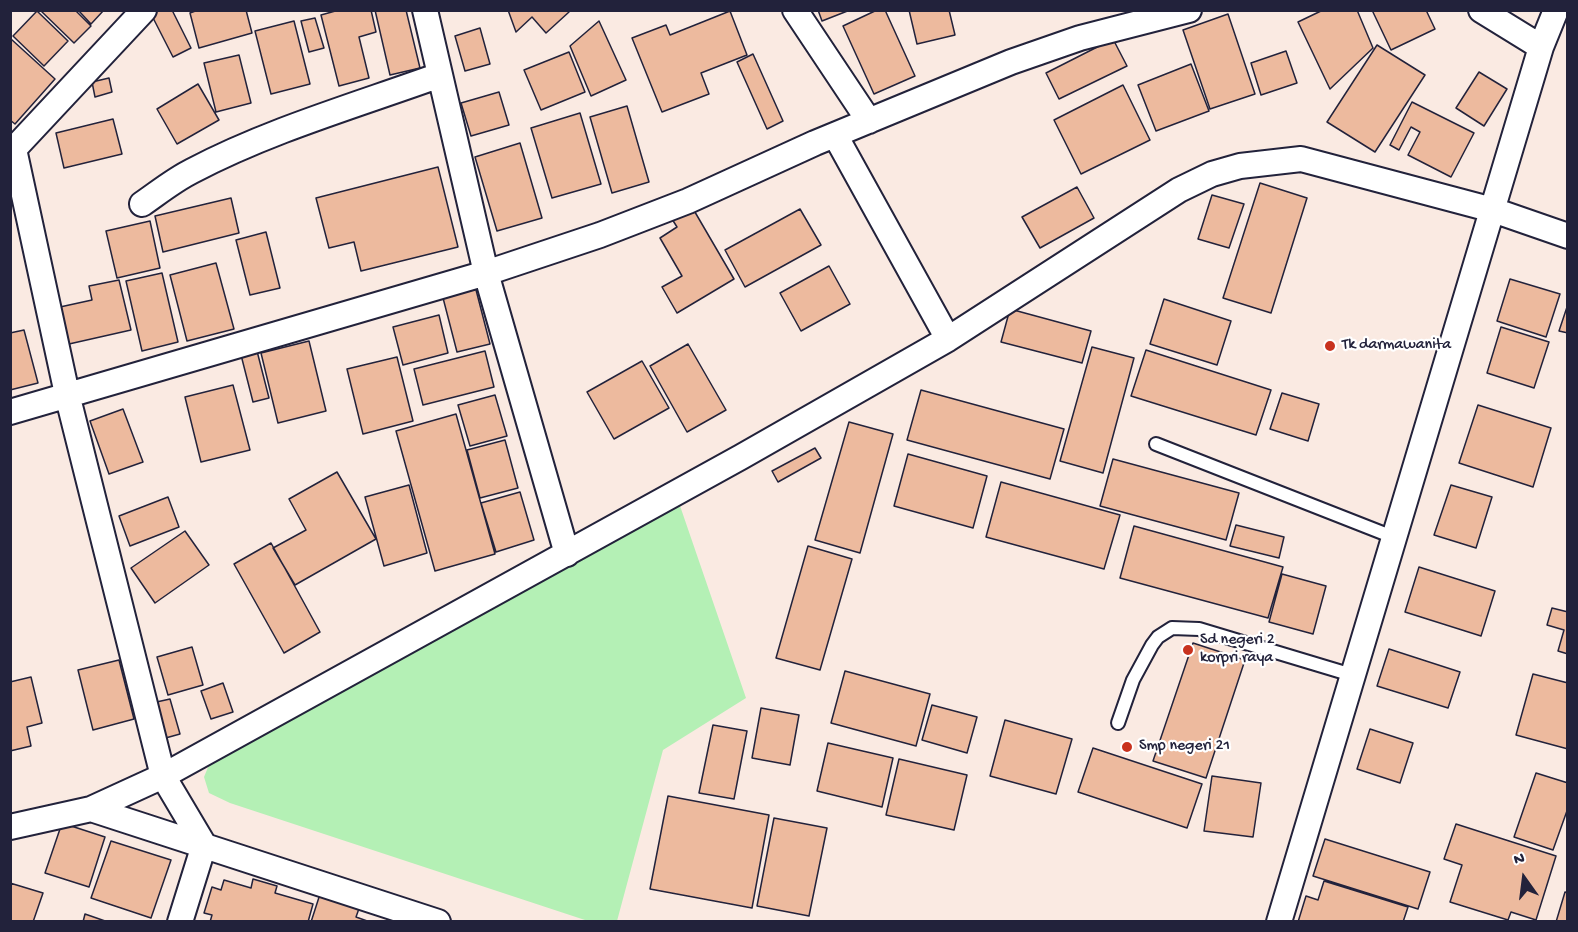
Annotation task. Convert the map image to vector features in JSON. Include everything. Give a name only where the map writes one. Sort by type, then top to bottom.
[{"type":"street","points":[[144,10],[12,148],[67,394],[163,776],[204,845],[180,921]]},
{"type":"street","points":[[426,10],[486,273],[567,554]]},
{"type":"street","points":[[795,10],[869,121]]},
{"type":"street","points":[[10,412],[486,273],[600,235],[688,201],[835,135],[1011,62],[1144,15],[1189,10]]},
{"type":"street","points":[[1481,10],[1542,47]]},
{"type":"street","points":[[1279,921],[1393,537],[1542,47],[1556,10]]},
{"type":"street","points":[[142,204],[190,172],[231,153],[296,126],[440,75]]},
{"type":"street","points":[[835,135],[948,339]]},
{"type":"street","points":[[10,827],[91,809],[163,776],[567,554],[948,339],[1179,190],[1212,174],[1240,166],[1301,159],[1493,210],[1568,236]]},
{"type":"street","points":[[91,809],[438,921]]},
{"type":"lane","points":[[1156,444],[1393,537]]},
{"type":"lane","points":[[1118,723],[1133,680],[1152,645],[1158,637],[1172,628],[1199,629],[1352,675]]},
{"type":"green space","points":[[678,500],[746,698],[663,750],[617,921],[588,921],[230,803],[209,793],[204,777],[211,760]]},
{"type":"building","points":[[40,10],[75,10],[91,26],[74,43]]},
{"type":"building","points":[[78,10],[104,10],[91,24]]},
{"type":"building","points":[[149,10],[172,10],[191,48],[173,57]]},
{"type":"building","points":[[198,10],[246,10],[252,33],[199,48],[190,13]]},
{"type":"building","points":[[339,10],[371,10],[376,32],[359,37],[369,78],[339,86],[321,15]]},
{"type":"building","points":[[375,10],[406,10],[420,68],[390,75]]},
{"type":"building","points":[[508,10],[568,10],[569,12],[546,33],[532,17],[516,32]]},
{"type":"building","points":[[818,10],[850,10],[822,21]]},
{"type":"building","points":[[877,10],[885,10],[915,76],[874,94],[843,26]]},
{"type":"building","points":[[909,10],[949,10],[955,35],[917,44]]},
{"type":"building","points":[[1323,10],[1357,10],[1373,48],[1330,89],[1298,22]]},
{"type":"building","points":[[1372,10],[1426,10],[1435,29],[1391,50]]},
{"type":"building","points":[[37,11],[68,41],[44,66],[13,36]]},
{"type":"building","points":[[730,11],[747,55],[701,73],[709,94],[662,112],[632,38],[666,25],[670,35]]},
{"type":"building","points":[[1228,14],[1255,94],[1210,109],[1183,30]]},
{"type":"building","points":[[315,18],[324,48],[309,52],[301,21]]},
{"type":"building","points":[[294,21],[310,84],[271,94],[255,31]]},
{"type":"building","points":[[599,21],[626,80],[591,96],[570,46]]},
{"type":"building","points":[[480,28],[490,64],[465,71],[455,36]]},
{"type":"building","points":[[11,39],[55,79],[15,124],[10,120]]},
{"type":"building","points":[[1113,39],[1127,66],[1059,99],[1046,73]]},
{"type":"building","points":[[1377,45],[1425,75],[1375,152],[1327,122]]},
{"type":"building","points":[[1286,51],[1297,83],[1261,95],[1251,63]]},
{"type":"building","points":[[569,52],[585,92],[541,110],[524,70]]},
{"type":"building","points":[[753,54],[783,121],[767,129],[737,62]]},
{"type":"building","points":[[239,55],[251,103],[216,112],[204,63]]},
{"type":"building","points":[[1191,64],[1209,111],[1156,131],[1138,85]]},
{"type":"building","points":[[1479,72],[1507,89],[1484,126],[1456,108]]},
{"type":"building","points":[[109,78],[112,92],[95,97],[92,82]]},
{"type":"building","points":[[198,84],[219,120],[177,144],[157,109]]},
{"type":"building","points":[[1123,85],[1150,140],[1081,174],[1054,120]]},
{"type":"building","points":[[499,92],[509,125],[471,136],[461,103]]},
{"type":"building","points":[[1412,102],[1474,133],[1451,177],[1408,155],[1420,132],[1411,127],[1399,150],[1390,145]]},
{"type":"building","points":[[627,106],[649,182],[612,193],[590,117]]},
{"type":"building","points":[[580,113],[601,184],[552,198],[531,128]]},
{"type":"building","points":[[113,119],[122,154],[64,168],[56,133]]},
{"type":"building","points":[[520,143],[542,218],[497,231],[475,157]]},
{"type":"building","points":[[438,167],[458,247],[361,271],[354,242],[329,248],[316,198]]},
{"type":"building","points":[[1260,183],[1307,198],[1271,313],[1223,298]]},
{"type":"building","points":[[1077,187],[1094,218],[1040,248],[1022,217]]},
{"type":"building","points":[[1212,195],[1244,204],[1229,248],[1198,239]]},
{"type":"building","points":[[231,198],[239,233],[163,252],[155,216]]},
{"type":"building","points":[[692,207],[734,279],[677,313],[662,287],[682,276],[660,238],[677,227],[672,219]]},
{"type":"building","points":[[800,209],[821,245],[745,287],[725,250]]},
{"type":"building","points":[[150,221],[160,268],[117,278],[106,231]]},
{"type":"building","points":[[266,232],[280,288],[250,295],[236,240]]},
{"type":"building","points":[[216,263],[234,329],[187,341],[170,275]]},
{"type":"building","points":[[829,266],[850,304],[801,331],[780,293]]},
{"type":"building","points":[[162,273],[178,342],[142,351],[126,281]]},
{"type":"building","points":[[1510,279],[1560,294],[1546,337],[1497,321]]},
{"type":"building","points":[[119,280],[131,330],[69,344],[60,307],[92,300],[89,286]]},
{"type":"building","points":[[475,286],[490,344],[457,352],[442,294]]},
{"type":"building","points":[[1164,299],[1231,321],[1217,365],[1150,344]]},
{"type":"building","points":[[1568,304],[1568,333],[1559,331]]},
{"type":"building","points":[[1010,309],[1091,331],[1082,363],[1001,342]]},
{"type":"building","points":[[439,315],[448,353],[403,365],[393,327]]},
{"type":"building","points":[[1501,327],[1549,342],[1534,388],[1487,373]]},
{"type":"building","points":[[24,330],[38,383],[10,390],[10,333]]},
{"type":"building","points":[[309,341],[326,411],[278,423],[261,353]]},
{"type":"building","points":[[688,344],[726,410],[687,432],[650,366]]},
{"type":"building","points":[[1092,347],[1134,358],[1103,473],[1060,461]]},
{"type":"building","points":[[1146,350],[1271,390],[1256,435],[1131,396]]},
{"type":"building","points":[[257,351],[269,398],[253,402],[241,355]]},
{"type":"building","points":[[485,351],[494,387],[423,405],[414,369]]},
{"type":"building","points":[[397,357],[413,421],[363,434],[347,369]]},
{"type":"building","points":[[642,361],[669,408],[614,439],[587,392]]},
{"type":"building","points":[[233,385],[250,450],[201,462],[185,397]]},
{"type":"building","points":[[921,390],[1064,429],[1050,479],[907,440]]},
{"type":"building","points":[[1282,393],[1319,404],[1308,441],[1270,429]]},
{"type":"building","points":[[495,395],[507,436],[470,446],[458,405]]},
{"type":"building","points":[[1478,405],[1551,428],[1533,487],[1459,463]]},
{"type":"building","points":[[123,409],[143,462],[109,474],[90,421]]},
{"type":"building","points":[[456,414],[495,554],[435,571],[396,431]]},
{"type":"building","points":[[849,422],[893,434],[860,553],[815,540]]},
{"type":"building","points":[[505,440],[518,488],[480,498],[467,450]]},
{"type":"building","points":[[815,448],[821,458],[778,482],[772,471]]},
{"type":"building","points":[[908,454],[987,476],[973,528],[894,506]]},
{"type":"building","points":[[1113,459],[1239,493],[1226,540],[1100,506]]},
{"type":"building","points":[[337,472],[376,539],[295,585],[273,548],[306,530],[289,499]]},
{"type":"building","points":[[1001,482],[1120,515],[1104,569],[986,537]]},
{"type":"building","points":[[409,485],[427,553],[384,566],[365,497]]},
{"type":"building","points":[[1451,485],[1492,497],[1476,548],[1434,535]]},
{"type":"building","points":[[520,492],[534,540],[496,552],[481,503]]},
{"type":"building","points":[[168,497],[179,527],[130,546],[119,516]]},
{"type":"building","points":[[1236,525],[1284,537],[1279,558],[1230,546]]},
{"type":"building","points":[[1134,526],[1283,567],[1268,618],[1120,578]]},
{"type":"building","points":[[185,531],[209,565],[155,603],[131,568]]},
{"type":"building","points":[[271,543],[320,632],[284,653],[234,564]]},
{"type":"building","points":[[808,546],[852,559],[820,670],[776,658]]},
{"type":"building","points":[[1419,567],[1495,591],[1481,636],[1405,612]]},
{"type":"building","points":[[1282,574],[1326,586],[1313,634],[1269,622]]},
{"type":"building","points":[[1552,608],[1568,612],[1568,654],[1558,651],[1564,630],[1547,625]]},
{"type":"building","points":[[1193,643],[1245,660],[1206,778],[1153,761]]},
{"type":"building","points":[[192,647],[203,685],[168,695],[157,657]]},
{"type":"building","points":[[1389,649],[1460,672],[1448,708],[1377,686]]},
{"type":"building","points":[[119,660],[134,719],[93,730],[78,670]]},
{"type":"building","points":[[845,671],[930,694],[916,746],[831,723]]},
{"type":"building","points":[[1533,674],[1568,683],[1568,749],[1516,735]]},
{"type":"building","points":[[31,677],[42,723],[27,727],[31,746],[10,751],[10,682]]},
{"type":"building","points":[[223,683],[233,712],[211,719],[201,691]]},
{"type":"building","points":[[170,699],[180,734],[162,739],[152,703]]},
{"type":"building","points":[[932,705],[977,717],[967,753],[922,740]]},
{"type":"building","points":[[761,708],[799,715],[790,765],[752,758]]},
{"type":"building","points":[[1005,720],[1072,739],[1056,794],[990,776]]},
{"type":"building","points":[[713,725],[747,731],[734,799],[699,793]]},
{"type":"building","points":[[1370,729],[1413,743],[1400,783],[1357,769]]},
{"type":"building","points":[[828,743],[893,758],[882,807],[817,791]]},
{"type":"building","points":[[1093,748],[1202,784],[1187,828],[1078,792]]},
{"type":"building","points":[[899,759],[967,775],[954,830],[886,815]]},
{"type":"building","points":[[1536,773],[1568,783],[1568,808],[1553,850],[1514,837]]},
{"type":"building","points":[[1212,776],[1261,783],[1253,837],[1204,831]]},
{"type":"building","points":[[668,796],[769,815],[752,908],[650,889]]},
{"type":"building","points":[[774,818],[827,828],[809,916],[757,906]]},
{"type":"building","points":[[62,823],[105,837],[89,887],[45,873]]},
{"type":"building","points":[[1456,824],[1556,856],[1536,920],[1511,912],[1508,920],[1450,902],[1462,865],[1444,859]]},
{"type":"building","points":[[1325,839],[1430,872],[1418,909],[1313,876]]},
{"type":"building","points":[[111,841],[171,860],[151,918],[91,898]]},
{"type":"building","points":[[253,879],[277,886],[275,893],[313,904],[308,922],[210,922],[212,915],[204,913],[212,887],[221,890],[224,880],[251,888]]},
{"type":"building","points":[[1324,881],[1408,907],[1403,922],[1298,922],[1306,896],[1318,900]]},
{"type":"building","points":[[10,883],[43,893],[33,922],[10,922]]},
{"type":"building","points":[[321,891],[361,903],[356,917],[370,922],[311,922]]},
{"type":"building","points":[[1565,892],[1568,893],[1568,922],[1556,922]]},
{"type":"building","points":[[85,914],[108,922],[83,922]]},
{"type":"place","name":"Tk darmawanita","points":[[1330,346]]},
{"type":"place","name":"Sd negeri 2 korpri raya","points":[[1188,650]]},
{"type":"place","name":"Smp negeri 21","points":[[1127,747]]}]
